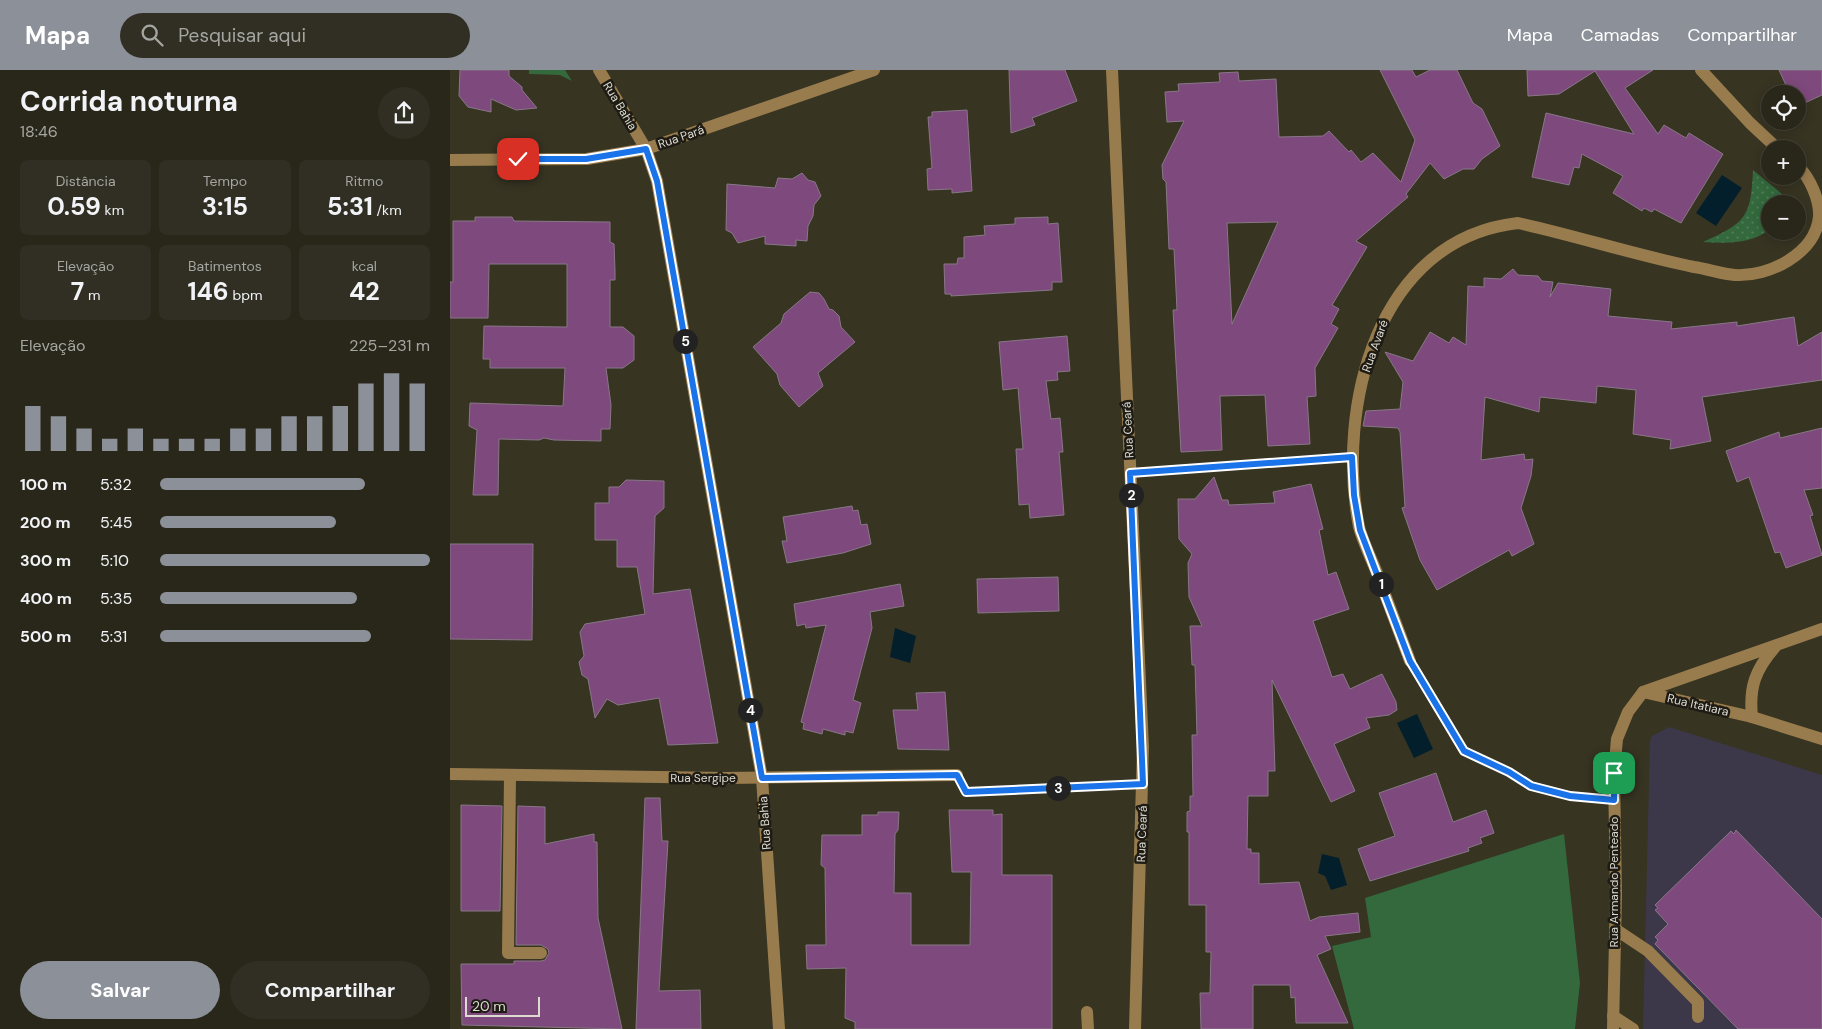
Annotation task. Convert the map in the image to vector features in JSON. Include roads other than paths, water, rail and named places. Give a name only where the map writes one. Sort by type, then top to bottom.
[{"type":"street","name":"Rua Bahia","points":[[599,70],[646,149],[657,181],[762,778],[779,1029]]},
{"type":"street","name":"Rua Pará","points":[[450,160],[586,159],[646,149],[874,70]]},
{"type":"street","name":"Rua Ceará","points":[[1112,70],[1143,784],[1135,1029]]},
{"type":"street","points":[[1702,70],[1750,123],[1768,140]]},
{"type":"street","name":"Rua Avaré","points":[[1410,661],[1360,530],[1354,495],[1352,457],[1362,382],[1378,331],[1394,300],[1425,264],[1447,247],[1475,232],[1497,225],[1518,223],[1663,261],[1736,275],[1759,273],[1780,265],[1800,252],[1811,240],[1819,218],[1818,202],[1806,178]]},
{"type":"street","points":[[1643,692],[1822,629]]},
{"type":"street","points":[[1752,718],[1750,692],[1756,674],[1765,658],[1776,645]]},
{"type":"street","name":"Rua Itatiara","points":[[1643,692],[1752,718],[1822,739]]},
{"type":"street","name":"Rua Armando Penteado","points":[[1613,1029],[1615,930],[1614,800],[1617,739],[1628,712],[1643,692]]},
{"type":"street","name":"Rua Sergipe","points":[[450,774],[762,778],[957,775]]},
{"type":"street","points":[[510,775],[508,953],[541,953]]},
{"type":"street","points":[[1615,930],[1648,951],[1691,994],[1698,1002],[1698,1017]]},
{"type":"street","points":[[1087,1012],[1088,1029]]},
{"type":"street","points":[[1613,1016],[1633,1029]]},
{"type":"water","points":[[1722,175],[1742,188],[1716,226],[1696,213]]},
{"type":"water","points":[[895,628],[916,636],[910,663],[890,657]]},
{"type":"water","points":[[1417,714],[1433,749],[1414,758],[1397,723]]},
{"type":"water","points":[[1322,854],[1339,858],[1347,885],[1331,890],[1325,876],[1318,873]]}]
